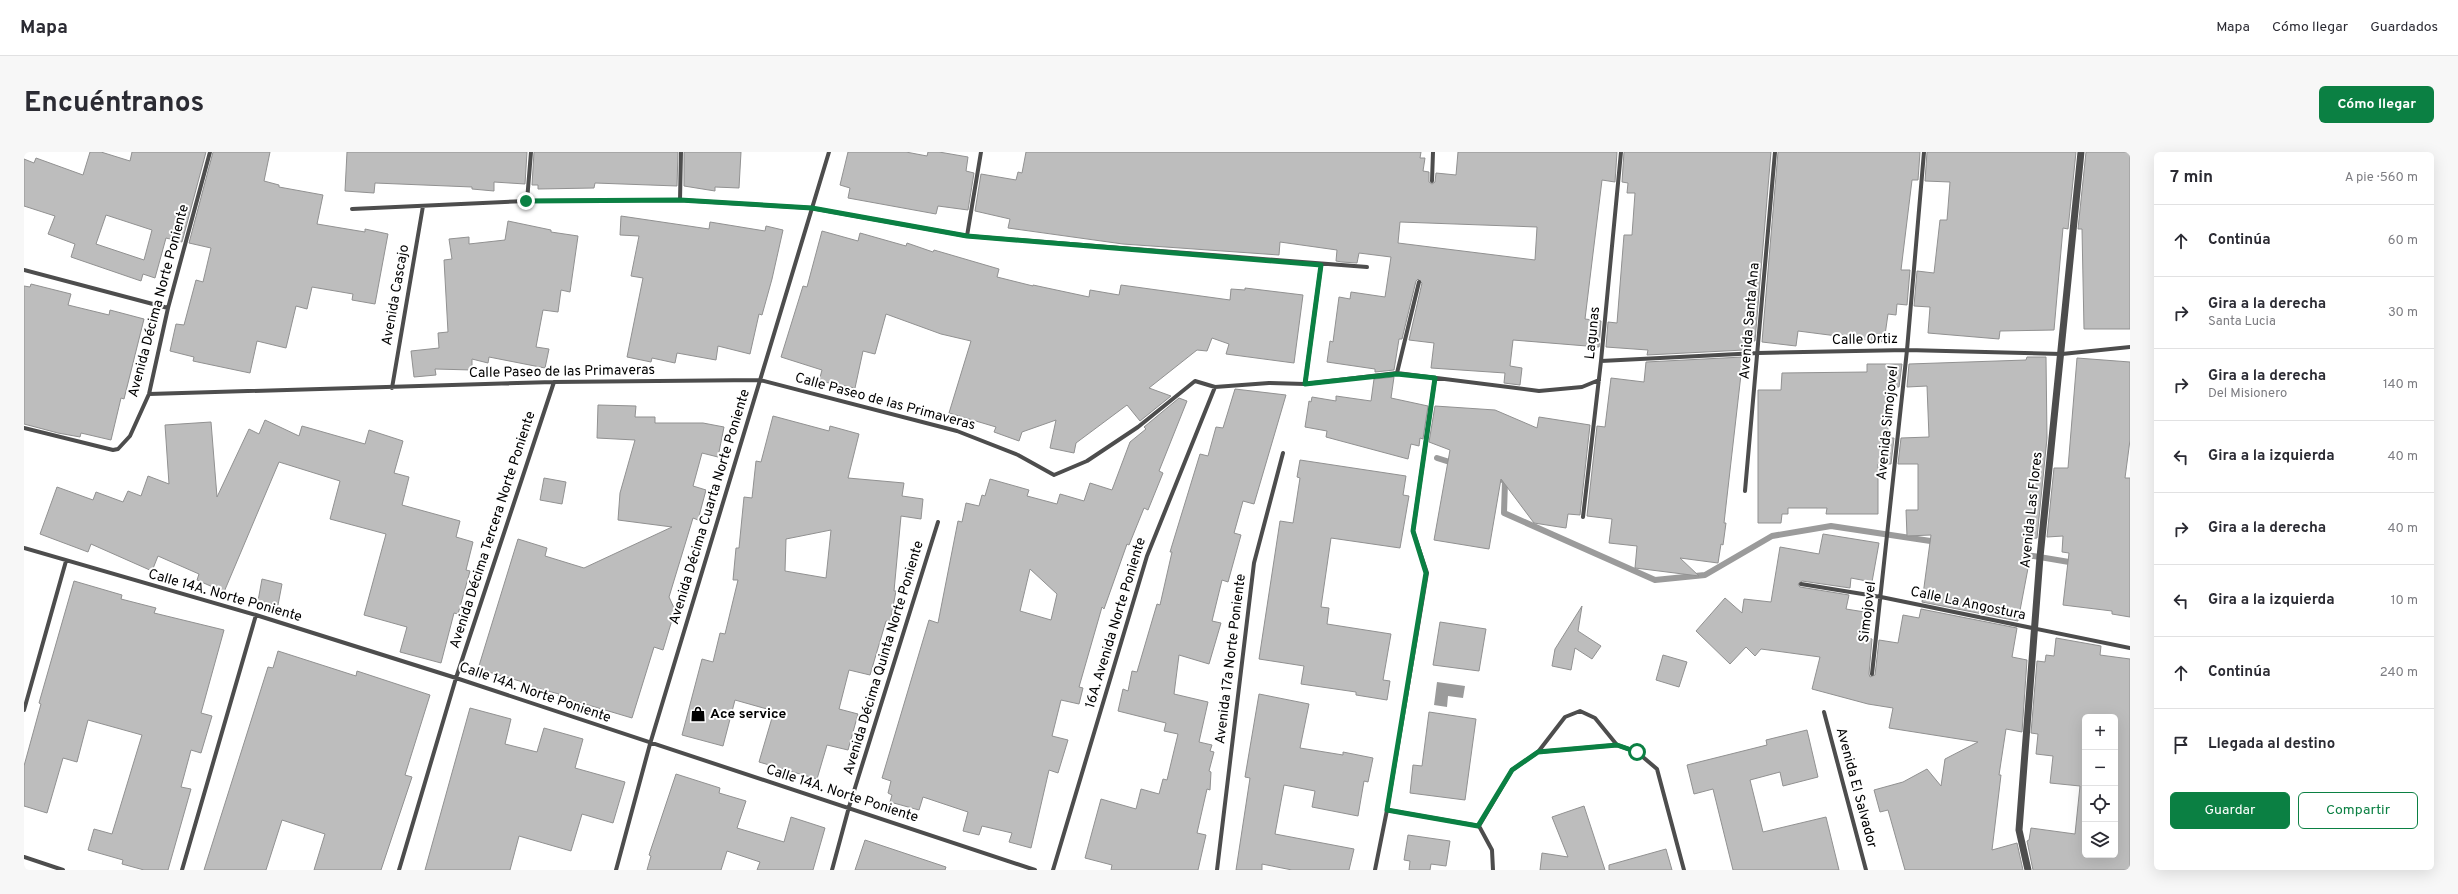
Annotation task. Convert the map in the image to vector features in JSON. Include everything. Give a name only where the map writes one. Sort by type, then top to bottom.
[{"type":"street","name":"Avenida Décima Norte Poniente","points":[[24,428],[113,450],[118,449],[130,436],[149,394],[168,308],[210,152]]},
{"type":"street","points":[[526,201],[531,152]]},
{"type":"street","points":[[680,200],[681,152]]},
{"type":"street","name":"Avenida Décima Cuarta Norte Poniente","points":[[616,870],[650,744],[829,152]]},
{"type":"street","points":[[967,236],[981,152]]},
{"type":"street","points":[[1432,181],[1433,152]]},
{"type":"street","name":"Lagunas","points":[[1582,517],[1599,380],[1621,152]]},
{"type":"street","name":"Avenida Santa Ana","points":[[1745,491],[1776,152]]},
{"type":"street","name":"Avenida Simojovel","points":[[1885,553],[1907,350],[1924,152]]},
{"type":"street","name":"Avenida Las Flores","points":[[2028,870],[2019,830],[2034,628],[2081,152]]},
{"type":"street","points":[[352,209],[526,201],[680,200],[812,208],[967,236],[1279,262],[1367,267]]},
{"type":"street","name":"Avenida Cascajo","points":[[392,388],[423,206]]},
{"type":"street","points":[[1305,384],[1321,265]]},
{"type":"street","points":[[24,270],[168,308]]},
{"type":"street","points":[[1397,374],[1419,282]]},
{"type":"street","name":"Calle Ortiz","points":[[1601,361],[1758,353],[1907,350],[2062,354],[2130,347]]},
{"type":"street","name":"Calle Paseo de las Primaveras","points":[[149,394],[554,382],[760,380],[957,430],[1018,455],[1054,475],[1087,461],[1138,427],[1195,381],[1215,387],[1269,383],[1305,384],[1397,374],[1539,391],[1582,387],[1599,380]]},
{"type":"street","points":[[1375,870],[1387,810],[1426,573],[1413,531],[1435,378]]},
{"type":"street","name":"Avenida Décima Tercera Norte Poniente","points":[[399,870],[456,678],[554,382]]},
{"type":"street","name":"16A. Avenida Norte Poniente","points":[[1053,870],[1147,556],[1215,387]]},
{"type":"street","name":"Avenida 17a Norte Poniente","points":[[1217,870],[1254,562],[1283,453]]},
{"type":"street","name":"Avenida Décima Quinta Norte Poniente","points":[[832,870],[848,807],[938,522]]},
{"type":"street","name":"Calle 14A. Norte Poniente","points":[[24,548],[256,615],[456,678],[650,744],[848,807],[1035,870]]},
{"type":"street","name":"Simojovel","points":[[1872,674],[1885,553]]},
{"type":"street","points":[[24,710],[66,561]]},
{"type":"street","name":"Calle La Angostura","points":[[1802,584],[1881,597],[2130,648]]},
{"type":"street","points":[[182,870],[256,615]]},
{"type":"street","points":[[1478,826],[1512,770],[1538,752],[1565,717],[1580,711],[1595,718],[1617,745]]},
{"type":"street","name":"Avenida El Salvador","points":[[1824,712],[1866,870]]},
{"type":"street","points":[[1538,752],[1617,745],[1637,752],[1657,769],[1684,870]]},
{"type":"street","points":[[1387,810],[1478,826],[1492,850],[1494,870]]},
{"type":"street","points":[[24,857],[63,870]]},
{"type":"shaded area","points":[[1437,682],[1465,686],[1463,698],[1448,696],[1447,707],[1434,705]]},
{"type":"building","points":[[90,152],[101,152],[130,161],[132,152],[206,152],[182,242],[166,238],[155,278],[143,274],[141,281],[71,257],[75,244],[48,234],[55,216],[24,206],[24,159],[34,163],[36,158],[83,175]],"holes":[[[106,215],[152,230],[144,260],[96,244]]]},
{"type":"building","points":[[213,152],[270,152],[264,181],[279,185],[279,187],[323,195],[317,224],[365,232],[365,229],[388,234],[375,304],[352,300],[353,294],[312,287],[307,309],[296,306],[286,348],[257,341],[250,373],[193,361],[194,357],[170,351],[176,324],[184,325],[196,280],[203,282],[211,248],[189,243]]},
{"type":"building","points":[[347,152],[527,152],[525,184],[494,182],[494,191],[472,189],[472,187],[375,183],[374,193],[345,191]]},
{"type":"building","points":[[534,152],[678,152],[677,186],[595,183],[594,188],[538,189],[538,185],[532,185]]},
{"type":"building","points":[[684,152],[741,152],[739,188],[715,187],[715,191],[684,186]]},
{"type":"building","points":[[848,152],[906,152],[927,156],[928,152],[939,152],[968,157],[966,171],[974,173],[968,210],[938,206],[936,214],[848,198],[850,188],[840,185]]},
{"type":"building","points":[[1026,152],[1421,152],[1420,158],[1425,158],[1423,171],[1429,172],[1429,182],[1432,184],[1435,182],[1436,173],[1456,175],[1458,152],[1617,152],[1615,182],[1602,180],[1585,319],[1601,321],[1599,347],[1513,340],[1510,366],[1522,368],[1520,385],[1504,383],[1505,373],[1431,368],[1434,343],[1409,340],[1422,283],[1418,279],[1416,281],[1402,339],[1399,339],[1394,370],[1375,372],[1375,369],[1327,362],[1330,341],[1333,342],[1339,297],[1350,299],[1351,292],[1385,297],[1391,257],[1359,253],[1357,263],[1342,262],[1336,261],[1337,250],[1280,242],[1279,255],[1123,244],[1008,228],[1010,219],[975,211],[981,174],[1016,180],[1018,172],[1022,173]],"holes":[[[1400,222],[1537,227],[1535,260],[1398,243]]]},
{"type":"building","points":[[1624,152],[1771,152],[1755,341],[1745,340],[1744,350],[1647,355],[1648,350],[1606,347],[1608,322],[1617,323],[1624,235],[1632,235],[1635,193],[1627,193],[1628,183],[1622,182]]},
{"type":"building","points":[[1778,152],[1920,152],[1918,180],[1912,180],[1901,270],[1910,270],[1907,305],[1897,304],[1896,315],[1888,314],[1884,342],[1798,331],[1796,346],[1762,342]]},
{"type":"building","points":[[1927,152],[2076,152],[2068,229],[2063,228],[2054,330],[2000,331],[1999,339],[1928,333],[1930,307],[1914,306],[1917,271],[1934,273],[1940,220],[1947,220],[1950,182],[1925,181]]},
{"type":"building","points":[[2086,152],[2130,152],[2130,329],[2084,329],[2082,229],[2078,229]]},
{"type":"building","points":[[621,216],[709,229],[710,222],[765,231],[766,226],[783,230],[772,279],[762,315],[759,314],[750,354],[718,346],[716,360],[677,353],[675,363],[652,358],[651,362],[627,357],[643,278],[631,276],[639,236],[620,235]]},
{"type":"building","points":[[508,221],[551,230],[551,232],[578,236],[570,292],[561,290],[558,312],[543,310],[536,347],[549,349],[545,368],[489,357],[488,363],[472,359],[472,370],[435,369],[436,375],[414,377],[411,351],[439,348],[438,333],[448,332],[444,260],[452,259],[449,239],[469,237],[469,244],[505,240]]},
{"type":"building","points":[[822,231],[858,241],[860,233],[906,246],[907,243],[933,252],[934,250],[999,269],[997,277],[1089,297],[1090,290],[1119,295],[1121,285],[1230,300],[1231,289],[1245,290],[1245,288],[1303,295],[1294,363],[1226,354],[1229,344],[1212,338],[1207,351],[1197,350],[1149,388],[1171,396],[1140,421],[1127,405],[1076,443],[1074,453],[1050,448],[1056,420],[1022,432],[1019,441],[994,432],[996,427],[949,413],[971,341],[941,334],[886,314],[875,354],[863,351],[855,388],[819,381],[822,370],[781,357],[803,286],[807,287]]},
{"type":"building","points":[[31,284],[71,294],[68,305],[109,315],[110,310],[144,319],[124,399],[121,398],[111,440],[81,433],[80,437],[58,433],[24,424],[24,286],[30,287]]},
{"type":"building","points":[[1743,357],[1724,523],[1726,523],[1723,545],[1721,544],[1718,563],[1680,558],[1699,576],[1635,568],[1637,546],[1609,543],[1612,519],[1587,516],[1597,426],[1605,427],[1611,378],[1644,382],[1646,362]]},
{"type":"building","points":[[2027,357],[2046,357],[2047,438],[2037,538],[2028,539],[2029,563],[2018,621],[1922,602],[1931,535],[1907,536],[1906,510],[1918,510],[1918,464],[1898,464],[1901,438],[1929,437],[1927,386],[1907,387],[1909,364],[2026,360]]},
{"type":"building","points":[[2077,358],[2130,362],[2130,440],[2125,478],[2130,478],[2130,617],[2112,614],[2112,611],[2063,605],[2069,553],[2062,552],[2063,536],[2047,537],[2054,468],[2068,468]]},
{"type":"building","points":[[1867,364],[1902,364],[1899,387],[1892,387],[1892,392],[1888,392],[1888,438],[1894,438],[1891,464],[1878,464],[1878,514],[1826,514],[1827,508],[1788,508],[1788,514],[1782,514],[1781,523],[1758,523],[1758,390],[1781,390],[1782,373],[1867,372]]},
{"type":"building","points":[[1394,377],[1391,398],[1428,406],[1423,439],[1420,438],[1419,446],[1411,444],[1408,459],[1326,437],[1327,431],[1305,427],[1309,401],[1311,402],[1312,397],[1336,401],[1336,396],[1371,401],[1374,379]]},
{"type":"building","points":[[1235,389],[1286,395],[1254,504],[1243,501],[1234,533],[1241,535],[1228,582],[1222,580],[1212,621],[1221,623],[1209,664],[1179,655],[1174,694],[1208,702],[1199,742],[1212,745],[1210,751],[1214,752],[1209,771],[1211,772],[1210,790],[1207,789],[1197,833],[1206,835],[1198,870],[1111,870],[1112,865],[1085,858],[1101,799],[1136,809],[1141,789],[1159,794],[1163,779],[1167,780],[1178,734],[1164,731],[1166,723],[1118,711],[1123,689],[1128,691],[1132,671],[1137,672],[1157,604],[1160,605],[1172,552],[1170,552],[1200,454],[1208,456],[1216,427],[1223,428]]},
{"type":"building","points":[[1179,398],[1187,401],[1159,471],[1163,473],[1148,510],[1144,508],[1129,545],[1127,544],[1104,609],[1102,607],[1079,687],[1083,688],[1079,704],[1061,700],[1052,736],[1068,740],[1058,773],[1049,770],[1031,848],[1009,842],[1012,833],[982,826],[979,835],[963,831],[968,812],[923,797],[919,810],[890,802],[892,795],[888,793],[891,781],[882,778],[929,620],[938,623],[958,521],[962,522],[966,503],[979,506],[982,495],[985,496],[990,479],[1029,490],[1027,496],[1057,504],[1060,494],[1084,501],[1090,483],[1112,490],[1130,442],[1146,429],[1144,427]],"holes":[[[1030,569],[1057,594],[1051,620],[1020,611]]]},
{"type":"building","points":[[598,405],[636,406],[635,417],[655,417],[655,423],[703,423],[724,427],[718,457],[702,453],[693,486],[706,490],[698,520],[693,518],[669,597],[675,610],[663,650],[654,647],[632,718],[558,696],[559,694],[522,684],[523,682],[478,669],[518,539],[547,548],[545,556],[584,568],[672,527],[618,520],[620,493],[635,440],[597,438]]},
{"type":"building","points":[[1435,406],[1495,410],[1537,428],[1539,417],[1590,425],[1580,515],[1568,514],[1566,528],[1534,523],[1501,479],[1489,549],[1434,540],[1450,450],[1429,442]]},
{"type":"building","points":[[773,416],[829,431],[830,426],[859,434],[848,478],[904,483],[902,496],[923,499],[921,519],[901,516],[894,591],[896,591],[890,622],[886,621],[870,675],[849,670],[839,709],[858,714],[848,750],[827,745],[817,779],[759,762],[774,711],[735,700],[723,746],[682,735],[702,659],[713,662],[720,633],[725,634],[738,580],[733,580],[736,548],[739,548],[744,497],[752,498],[756,461],[761,462]],"holes":[[[831,530],[826,578],[785,571],[786,539]]]},
{"type":"building","points":[[265,420],[299,436],[302,426],[365,444],[369,430],[403,441],[394,473],[409,477],[402,505],[460,521],[456,537],[473,542],[466,570],[470,571],[458,614],[454,613],[441,663],[400,652],[407,627],[364,615],[386,534],[330,519],[340,481],[279,462],[224,592],[197,580],[199,574],[158,556],[152,571],[91,544],[88,552],[40,534],[57,487],[93,500],[96,492],[123,502],[128,491],[141,496],[148,476],[169,484],[165,425],[211,422],[217,497],[249,429],[259,434]]},
{"type":"building","points":[[1300,460],[1406,476],[1403,495],[1409,496],[1400,548],[1331,538],[1321,607],[1329,608],[1327,624],[1391,634],[1383,680],[1390,681],[1387,700],[1356,695],[1356,692],[1301,684],[1304,666],[1259,659],[1280,521],[1293,523],[1300,478],[1297,477]]},
{"type":"building","points":[[544,478],[566,482],[562,504],[540,500]]},
{"type":"building","points":[[1823,534],[1879,543],[1872,582],[1851,578],[1850,588],[1802,581],[1798,584],[1800,587],[1849,595],[1846,609],[1871,613],[1867,638],[1872,639],[1870,677],[1875,675],[1879,640],[1898,643],[1903,615],[1919,618],[1921,609],[2017,628],[2012,657],[2027,660],[2022,732],[2006,729],[1999,775],[2001,775],[1992,850],[2017,843],[2023,870],[1905,870],[1888,810],[1880,812],[1874,790],[1903,782],[1927,769],[1941,786],[1945,759],[1978,742],[1889,728],[1893,708],[1868,704],[1812,689],[1820,657],[1761,649],[1755,656],[1746,647],[1730,664],[1696,631],[1725,598],[1742,613],[1744,599],[1771,602],[1780,547],[1819,554]]},
{"type":"building","points":[[262,579],[282,584],[278,605],[258,601]]},
{"type":"building","points":[[74,581],[122,595],[121,599],[156,608],[154,613],[224,630],[201,713],[212,716],[201,753],[191,750],[181,787],[191,789],[168,870],[144,870],[122,864],[123,860],[88,850],[94,829],[112,834],[142,735],[88,720],[77,762],[63,758],[47,813],[24,806],[24,766],[41,704],[39,703]]},
{"type":"building","points":[[1582,606],[1578,631],[1601,646],[1592,659],[1575,648],[1571,670],[1552,666],[1555,649]]},
{"type":"building","points":[[1440,622],[1486,629],[1479,671],[1433,665]]},
{"type":"building","points":[[2056,638],[2101,646],[2100,655],[2130,659],[2130,870],[2033,870],[2027,841],[2029,840],[2031,828],[2075,834],[2080,786],[2050,783],[2053,756],[2036,754],[2038,734],[2031,733],[2037,661],[2045,662],[2046,655],[2054,656]]},
{"type":"building","points":[[278,651],[356,676],[357,671],[430,695],[405,775],[412,777],[381,870],[314,870],[325,834],[282,820],[266,870],[204,870],[268,667],[273,668]]},
{"type":"building","points":[[1663,655],[1687,662],[1679,687],[1656,680]]},
{"type":"building","points":[[1259,694],[1309,704],[1300,748],[1343,755],[1343,752],[1373,758],[1368,782],[1364,781],[1358,816],[1312,807],[1315,791],[1284,785],[1275,834],[1354,849],[1349,870],[1292,870],[1262,864],[1262,870],[1236,870],[1250,778],[1245,777]]},
{"type":"building","points":[[470,708],[511,719],[505,744],[537,752],[544,728],[583,739],[575,768],[625,782],[613,823],[582,814],[571,851],[519,836],[510,870],[425,870]]},
{"type":"building","points":[[1429,712],[1476,719],[1465,800],[1410,793],[1413,765],[1422,766]]},
{"type":"building","points":[[1807,730],[1818,777],[1783,786],[1780,772],[1750,780],[1763,832],[1826,817],[1839,870],[1733,870],[1713,789],[1694,794],[1687,765],[1767,745],[1766,740]]},
{"type":"building","points":[[676,774],[720,788],[719,793],[746,801],[737,828],[784,842],[791,817],[825,828],[813,870],[757,870],[760,862],[727,851],[721,870],[647,870],[651,856],[649,855]]},
{"type":"building","points":[[1584,806],[1605,870],[1540,870],[1542,853],[1568,857],[1552,817]]},
{"type":"building","points":[[1408,835],[1450,841],[1446,866],[1431,864],[1430,870],[1409,870],[1410,861],[1404,860]]},
{"type":"building","points":[[865,840],[946,867],[945,870],[855,870]]},
{"type":"building","points":[[1666,849],[1672,870],[1609,870],[1609,865]]},
{"type":"waterway","points":[[1437,458],[1456,464]]},
{"type":"waterway","points":[[1500,479],[1505,481],[1504,513],[1655,580],[1705,575],[1772,536],[1831,526],[1937,542]]},
{"type":"waterway","points":[[2021,554],[2075,563]]},
{"type":"place","name":"Ace service","points":[[698,714]]},
{"type":"route","points":[[526,201],[680,200],[812,208],[967,236],[1321,265],[1305,384],[1397,374],[1435,378],[1413,531],[1426,573],[1387,810],[1478,826],[1512,770],[1538,752],[1617,745],[1637,752]]}]
